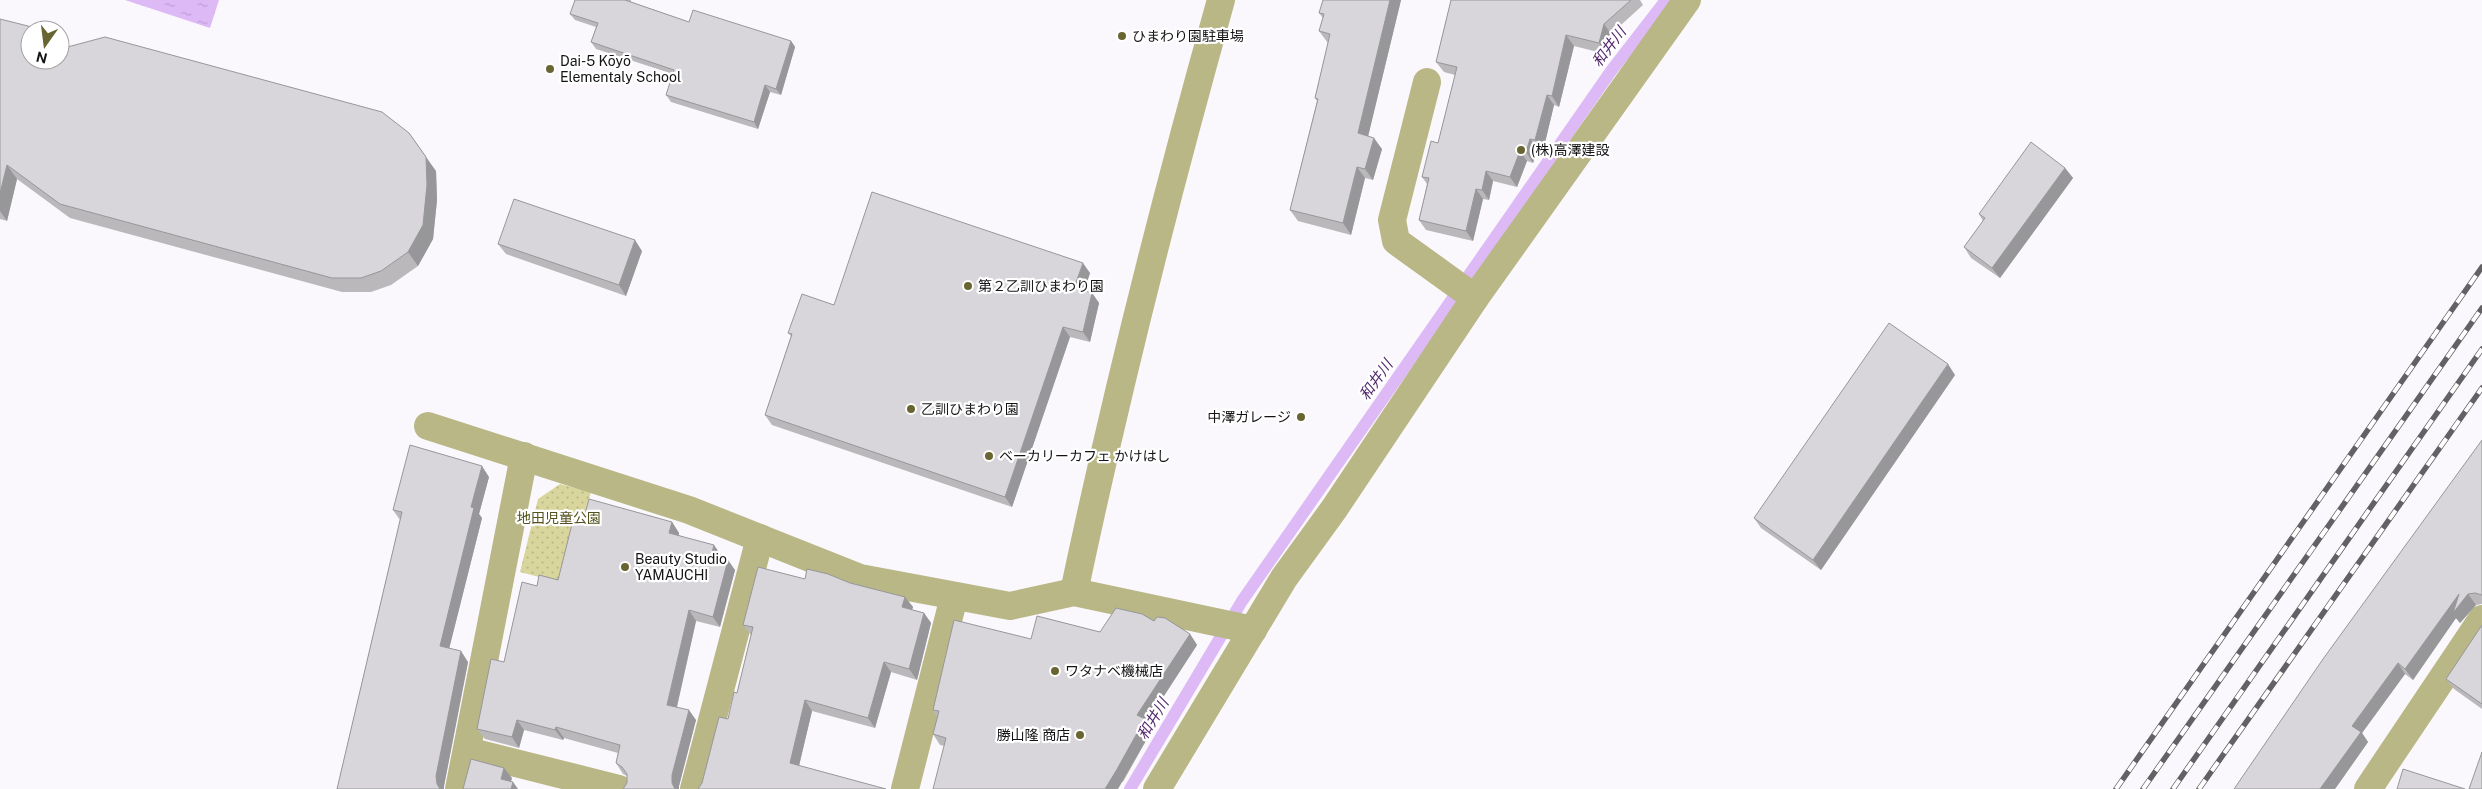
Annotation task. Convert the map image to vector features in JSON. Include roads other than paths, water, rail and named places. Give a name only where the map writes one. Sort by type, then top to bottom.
[{"type":"street","points":[[1074,592],[1102,459],[1185,128],[1221,0]]},
{"type":"street","points":[[1157,789],[1284,578],[1334,509],[1474,298],[1687,0]]},
{"type":"street","points":[[1427,82],[1392,220],[1393,227],[1396,240],[1474,298]]},
{"type":"street","points":[[428,426],[689,510],[860,578],[1010,606],[1074,592],[1253,630]]},
{"type":"street","points":[[459,789],[468,751],[524,456]]},
{"type":"street","points":[[694,789],[760,538]]},
{"type":"street","points":[[905,789],[954,597]]},
{"type":"street","points":[[2368,789],[2482,619]]},
{"type":"street","points":[[468,751],[619,789]]},
{"type":"water","points":[[125,0],[219,0],[210,28]]},
{"type":"waterway","name":"和井川","points":[[1130,789],[1242,601],[1611,71],[1666,0]]},
{"type":"railway","points":[[2116,789],[2482,267]]},
{"type":"railway","points":[[2143,789],[2482,308]]},
{"type":"railway","points":[[2173,789],[2482,349]]},
{"type":"railway","points":[[2199,789],[2482,388]]},
{"type":"place","name":"ひまわり園駐車場","points":[[1122,36]]},
{"type":"place","name":"Dai-5 Kōyō Elementaly School","points":[[550,69]]},
{"type":"place","name":"(株)高澤建設","points":[[1521,150]]},
{"type":"place","name":"第２乙訓ひまわり園","points":[[968,286]]},
{"type":"place","name":"乙訓ひまわり園","points":[[911,409]]},
{"type":"place","name":"中澤ガレージ","points":[[1301,417]]},
{"type":"place","name":"ベーカリーカフェ かけはし","points":[[989,456]]},
{"type":"place","name":"Beauty Studio YAMAUCHI","points":[[625,567]]},
{"type":"place","name":"ワタナベ機械店","points":[[1055,671]]},
{"type":"place","name":"勝山隆 商店","points":[[1080,735]]},
{"type":"park label","name":"地田児童公園","points":[[559,518]]}]
